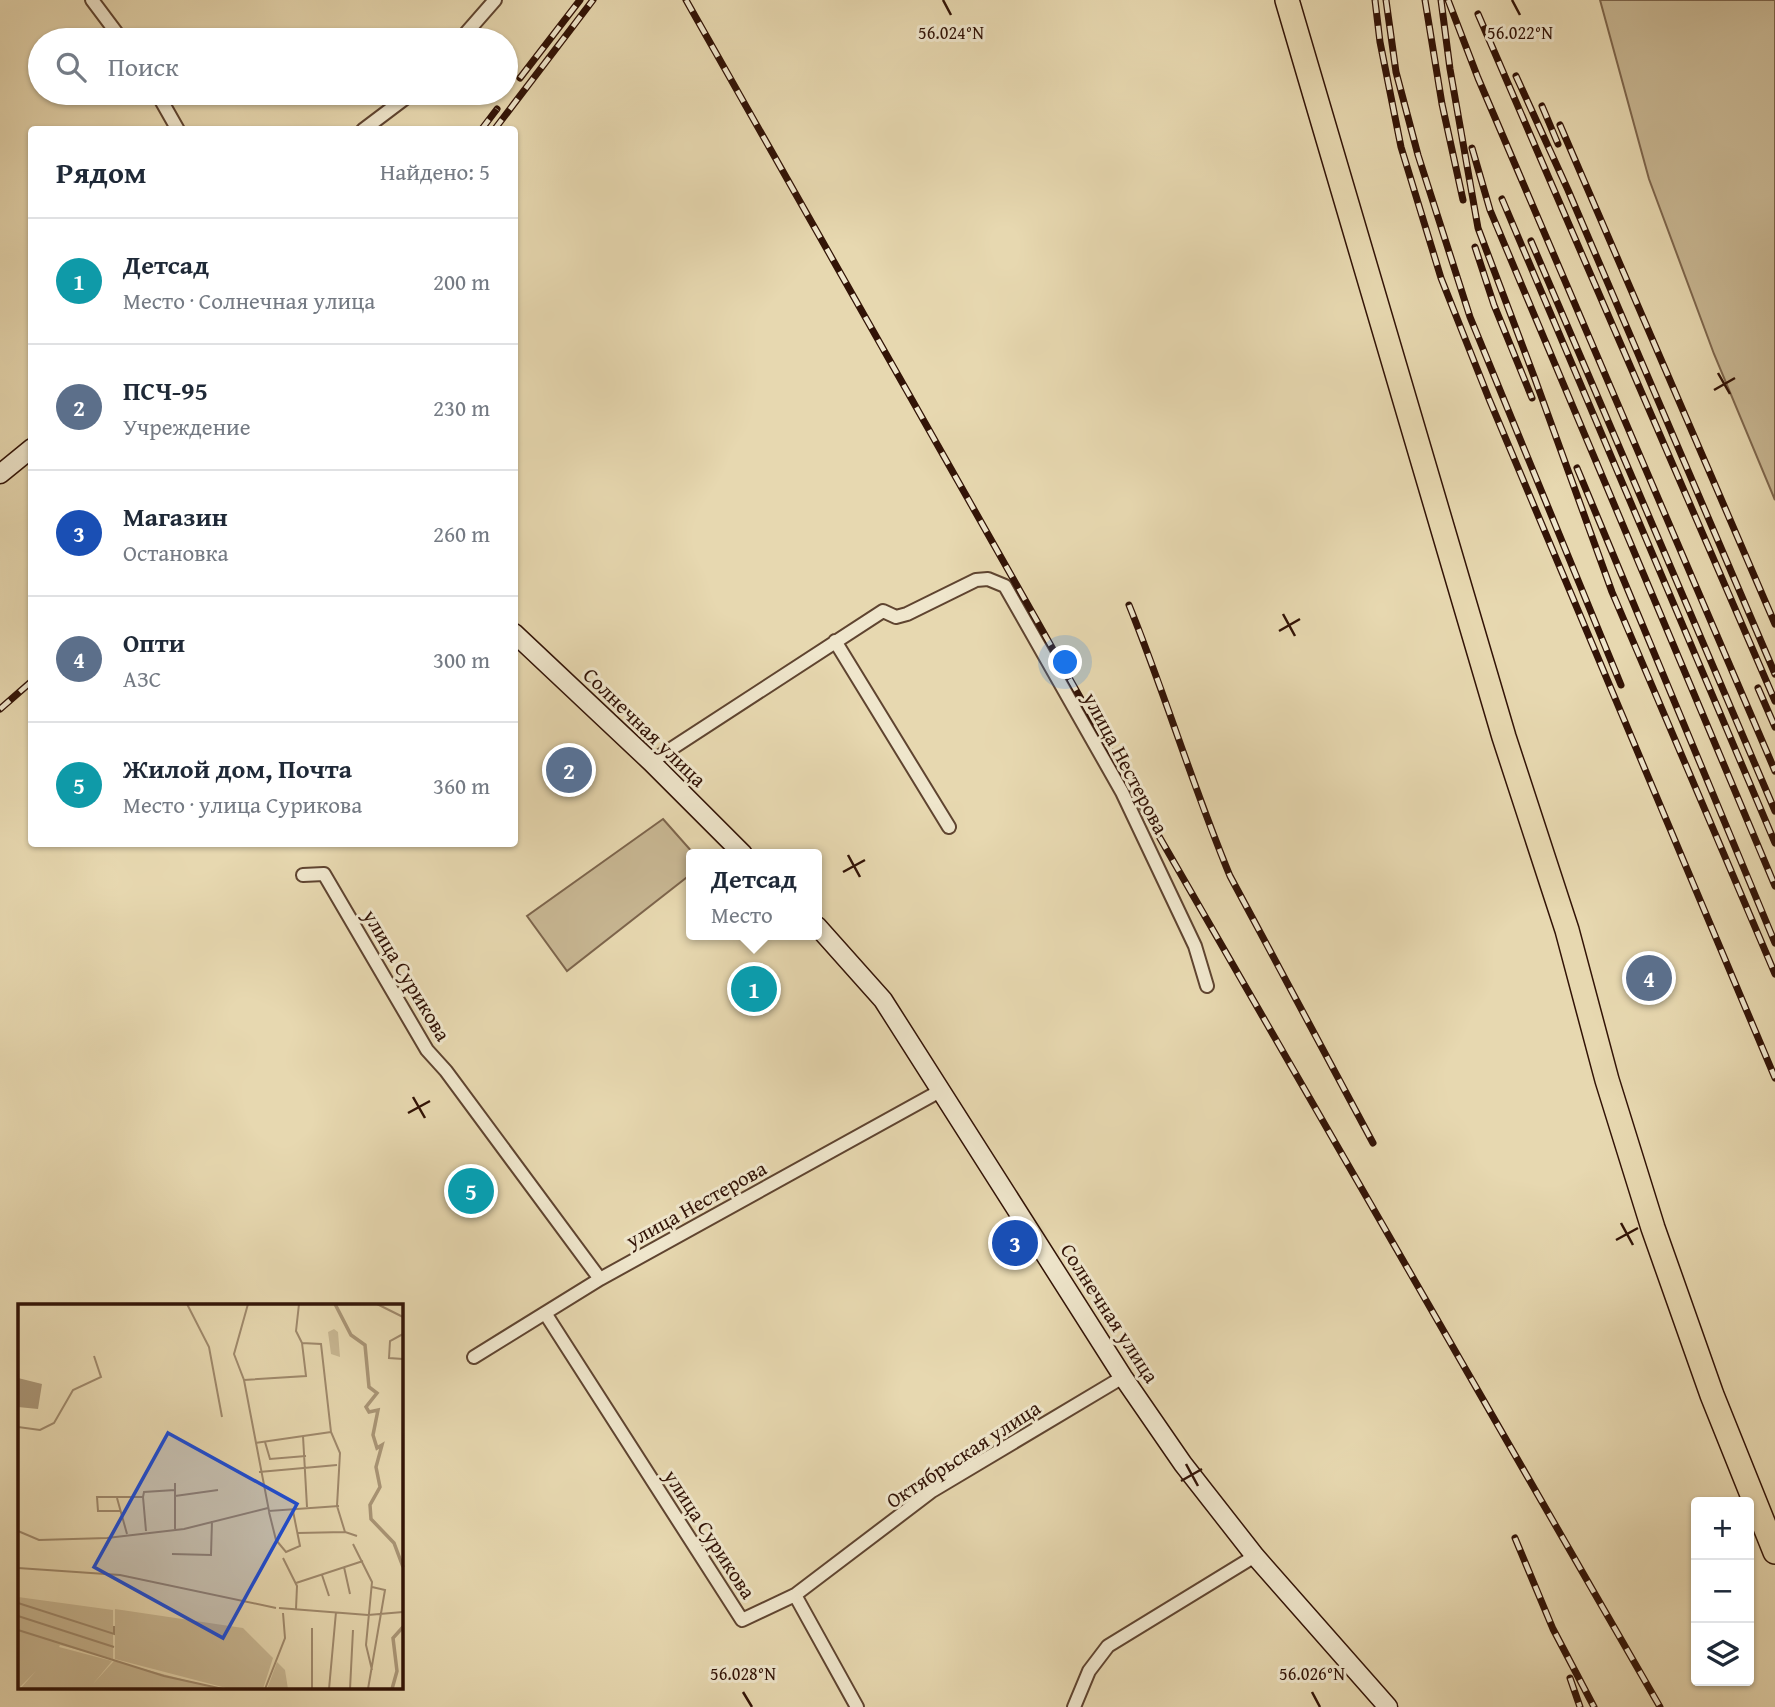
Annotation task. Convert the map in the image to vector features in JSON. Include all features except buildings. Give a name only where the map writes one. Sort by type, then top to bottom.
[{"type":"highway","points":[[1287,0],[1504,737],[1567,930],[1607,1080],[1653,1228],[1712,1395],[1775,1552]]},
{"type":"street","points":[[92,0],[113,28]]},
{"type":"street","points":[[470,28],[495,0]]},
{"type":"street","points":[[164,105],[176,126]]},
{"type":"street","points":[[368,126],[396,105]]},
{"type":"street","points":[[0,474],[28,451]]},
{"type":"street","name":"улица Нестерова","points":[[651,762],[883,611],[895,617],[907,614],[976,580],[988,579],[1005,586],[1122,792],[1195,946],[1207,986]]},
{"type":"street","name":"Солнечная улица","points":[[518,637],[651,762],[738,849]]},
{"type":"street","points":[[835,641],[949,827]]},
{"type":"street","name":"улица Сурикова","points":[[303,875],[324,874],[427,1050],[479,1115],[600,1279]]},
{"type":"street","name":"Солнечная улица","points":[[822,932],[883,1000],[1123,1377],[1183,1464],[1255,1556],[1388,1707]]},
{"type":"street","name":"улица Нестерова","points":[[474,1357],[600,1279],[940,1091]]},
{"type":"street","name":"улица Сурикова","points":[[545,1313],[742,1620],[795,1595]]},
{"type":"street","name":"Октябрьская улица","points":[[795,1595],[932,1491],[1123,1377]]},
{"type":"street","points":[[1074,1707],[1089,1671],[1108,1646],[1255,1556]]},
{"type":"street","points":[[795,1595],[857,1707]]},
{"type":"shaded area","points":[[1600,0],[1775,0],[1775,500],[1714,354],[1649,179]]},
{"type":"shaded area","points":[[663,819],[690,849],[686,849],[686,878],[567,971],[527,916]]},
{"type":"railway","points":[[520,78],[580,0]]},
{"type":"railway","points":[[518,98],[593,0]]},
{"type":"railway","points":[[686,0],[1141,805],[1660,1707]]},
{"type":"railway","points":[[1375,0],[1380,42],[1401,147],[1441,278],[1489,399],[1775,1078]]},
{"type":"railway","points":[[1386,0],[1396,72],[1418,155],[1470,317],[1621,685]]},
{"type":"railway","points":[[1425,0],[1442,104],[1463,200]]},
{"type":"railway","points":[[1441,0],[1450,69],[1478,228],[1612,592],[1775,974]]},
{"type":"railway","points":[[1448,0],[1478,78],[1775,771]]},
{"type":"railway","points":[[1478,14],[1775,701]]},
{"type":"railway","points":[[1516,76],[1568,190],[1775,674]]},
{"type":"railway","points":[[497,126],[513,105]]},
{"type":"railway","points":[[1542,106],[1558,144]]},
{"type":"railway","points":[[484,126],[497,109]]},
{"type":"railway","points":[[1560,125],[1775,624]]},
{"type":"railway","points":[[1472,148],[1490,210],[1775,886]]},
{"type":"railway","points":[[1502,199],[1775,843]]},
{"type":"railway","points":[[1531,241],[1775,811]]},
{"type":"railway","points":[[1475,247],[1494,305],[1532,398]]},
{"type":"railway","points":[[1577,468],[1775,943]]},
{"type":"railway","points":[[1129,605],[1230,876],[1373,1143]]},
{"type":"railway","points":[[0,709],[28,684]]},
{"type":"railway","points":[[1758,688],[1775,727]]},
{"type":"railway","points":[[1515,1538],[1553,1629],[1594,1707]]},
{"type":"railway","points":[[1570,1678],[1580,1707]]},
{"type":"place","name":"ПСЧ-95","points":[[569,770]]},
{"type":"place","name":"Опти","points":[[1649,978]]},
{"type":"place","name":"Детсад","points":[[754,989]]},
{"type":"place","name":"Жилой дом, Почта","points":[[471,1191]]},
{"type":"place","name":"Магазин","points":[[1015,1243]]}]
